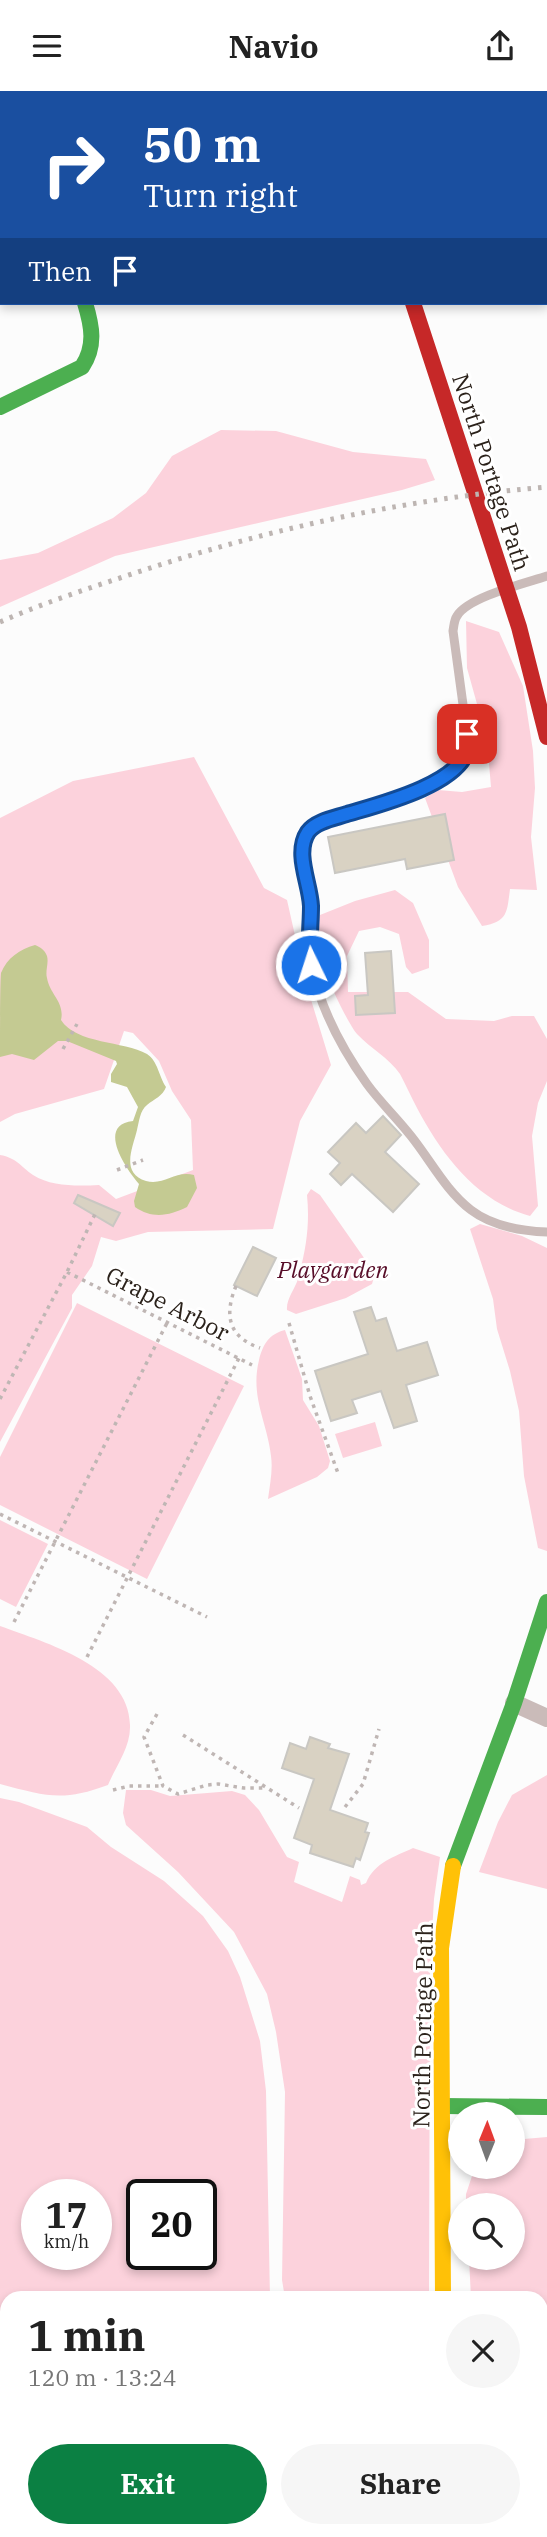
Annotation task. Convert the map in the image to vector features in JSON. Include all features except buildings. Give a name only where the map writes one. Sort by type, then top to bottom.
[{"type":"main road","points":[[0,407],[82,367],[90,357],[93,326],[86,305]]},
{"type":"main road","name":"North Portage Path","points":[[414,305],[506,589],[538,695],[547,737]]},
{"type":"main road","name":"North Portage Path","points":[[443,2291],[441,1948],[452,1869],[514,1703],[547,1602]]},
{"type":"main road","points":[[443,2106],[547,2107]]},
{"type":"street","points":[[514,1703],[547,1718]]},
{"type":"lane","points":[[547,576],[481,599],[461,611],[456,618],[453,631],[467,734],[467,750],[461,760],[452,770],[427,786],[316,826],[308,833],[303,853],[310,896],[308,944],[311,965],[336,1033],[356,1067],[413,1138],[440,1178],[472,1211],[489,1221],[510,1227],[547,1232]]},
{"type":"path","points":[[63,1049],[77,1024]]},
{"type":"path","points":[[117,1170],[143,1160]]},
{"type":"path","points":[[0,1399],[97,1210]]},
{"type":"path","name":"Grape Arbor","points":[[67,1272],[252,1365]]},
{"type":"path","points":[[236,1286],[230,1306],[232,1326],[245,1342],[260,1348]]},
{"type":"path","points":[[14,1622],[167,1323]]},
{"type":"path","points":[[289,1323],[310,1396],[339,1476]]},
{"type":"path","points":[[87,1657],[239,1358]]},
{"type":"path","points":[[0,1514],[207,1616]]},
{"type":"path","points":[[157,1714],[144,1737],[163,1786]]},
{"type":"path","points":[[345,1807],[363,1784],[379,1729]]},
{"type":"path","points":[[183,1735],[299,1808]]},
{"type":"path","points":[[113,1790],[129,1786],[163,1786],[178,1794],[218,1784],[244,1789],[266,1788]]},
{"type":"green space","points":[[221,430],[276,431],[353,452],[426,459],[435,480],[402,490],[115,556],[0,607],[0,560],[38,553],[113,518],[146,493],[172,456]]},
{"type":"green space","points":[[466,621],[499,632],[523,686],[533,751],[535,788],[531,837],[537,890],[510,889],[505,915],[497,922],[482,926],[458,887],[425,798],[438,790],[462,792],[491,787],[487,740],[467,668]]},
{"type":"green space","points":[[194,757],[264,888],[287,900],[305,980],[331,1065],[300,1121],[273,1229],[148,1232],[116,1241],[101,1237],[92,1266],[72,1295],[72,1308],[0,1442],[0,1155],[14,1160],[40,1179],[65,1185],[99,1185],[116,1199],[193,1170],[191,1120],[172,1091],[159,1061],[133,1033],[124,1031],[104,1089],[15,1114],[0,1122],[0,818],[73,781]]},
{"type":"green space","points":[[395,890],[413,903],[429,940],[429,968],[412,974],[406,967],[399,934],[380,927],[359,931],[347,956],[348,992],[408,992],[446,1019],[494,1021],[512,1016],[534,1016],[547,1039],[547,1081],[538,1103],[532,1136],[538,1206],[530,1216],[511,1209],[477,1188],[450,1159],[427,1126],[400,1074],[357,1034],[325,971],[314,936],[320,915],[355,901]]},
{"type":"green space","name":"Playgarden","points":[[311,1189],[320,1195],[369,1265],[374,1277],[372,1284],[346,1298],[296,1314],[287,1310],[287,1306],[303,1258],[308,1227],[307,1195]]},
{"type":"green space","points":[[480,1224],[522,1236],[547,1248],[547,1551],[538,1548],[524,1476],[519,1411],[497,1329],[493,1299],[470,1229]]},
{"type":"green space","points":[[77,1303],[244,1386],[147,1579],[0,1505],[0,1457]]},
{"type":"green space","points":[[285,1330],[302,1379],[303,1400],[319,1426],[330,1461],[328,1468],[317,1477],[268,1499],[272,1461],[258,1397],[257,1373],[265,1345],[275,1334]]},
{"type":"green space","points":[[375,1422],[382,1446],[343,1458],[335,1434]]},
{"type":"green space","points":[[0,1520],[48,1544],[16,1607],[0,1599]]},
{"type":"green space","points":[[0,1626],[40,1640],[82,1660],[101,1672],[116,1687],[126,1705],[130,1733],[126,1749],[108,1785],[78,1794],[54,1795],[0,1784]]},
{"type":"green space","points":[[547,1775],[547,1889],[479,1872],[498,1822],[512,1795]]},
{"type":"green space","points":[[126,1790],[151,1790],[170,1796],[232,1791],[245,1795],[259,1810],[287,1857],[299,1862],[294,1882],[342,1902],[350,1876],[360,1880],[361,1885],[366,1883],[380,1865],[413,1848],[440,1857],[434,1899],[430,1967],[429,2291],[284,2291],[285,2092],[267,1994],[234,1932],[178,1872],[126,1825],[123,1813]]},
{"type":"green space","points":[[0,1798],[19,1802],[87,1827],[111,1847],[164,1881],[203,1916],[228,1951],[240,1977],[260,2041],[266,2091],[270,2291],[0,2291]]},
{"type":"green space","points":[[547,2137],[547,2291],[471,2291],[470,2270],[525,2270],[525,2193],[466,2193],[471,2179],[525,2179],[525,2139]]},
{"type":"shaded area","points":[[35,945],[47,956],[49,984],[61,1008],[61,1020],[68,1028],[89,1038],[137,1050],[154,1061],[166,1087],[141,1113],[131,1151],[131,1166],[138,1177],[152,1182],[187,1174],[194,1175],[197,1188],[187,1207],[154,1215],[135,1207],[139,1184],[122,1159],[115,1139],[116,1130],[122,1124],[133,1121],[138,1107],[127,1087],[111,1082],[116,1061],[67,1041],[58,1041],[34,1060],[12,1054],[0,1057],[1,973],[15,955]]},
{"type":"railway","points":[[0,622],[172,561],[278,532],[385,509],[493,492],[547,487]]},
{"type":"traffic: fast","points":[[0,407],[82,367],[91,344],[85,305]]},
{"type":"traffic: fast","points":[[453,1866],[514,1703],[547,1602]]},
{"type":"traffic: fast","points":[[443,2106],[547,2107]]},
{"type":"traffic: slow","points":[[443,2291],[441,1948],[453,1866]]},
{"type":"traffic: jam","points":[[414,305],[519,627],[547,737]]},
{"type":"route","points":[[311,965],[308,944],[311,910],[303,853],[308,833],[327,820],[386,803],[440,778],[461,760],[467,750],[467,734]]}]
